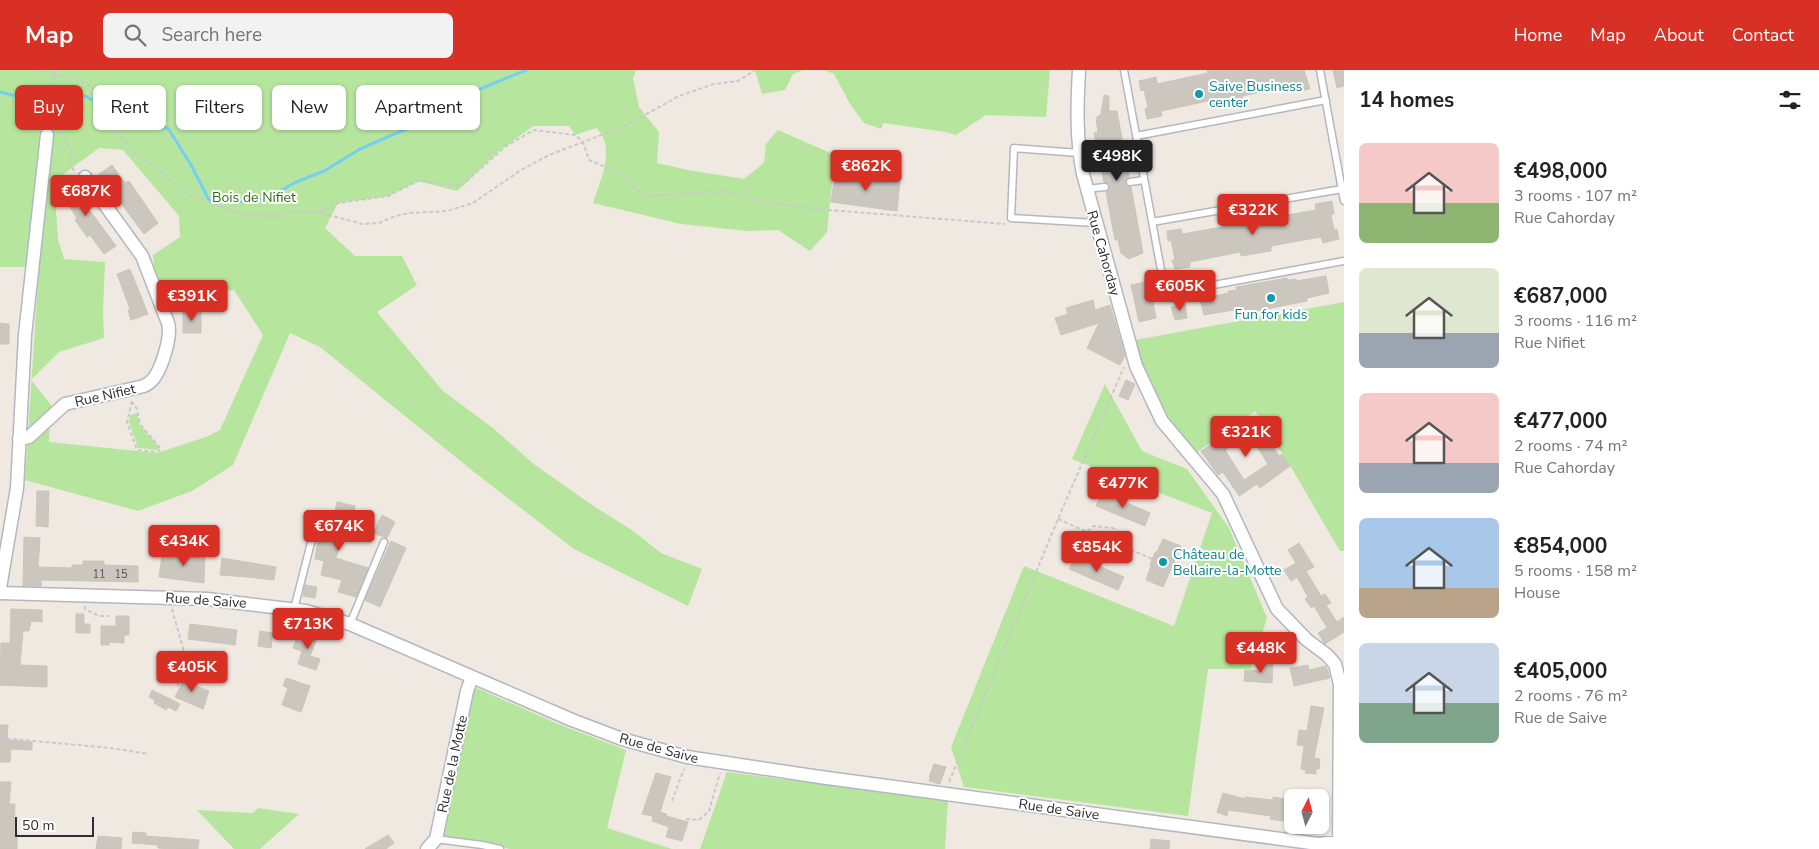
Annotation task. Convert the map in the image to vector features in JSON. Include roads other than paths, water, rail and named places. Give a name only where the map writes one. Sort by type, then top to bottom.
[{"type":"street","name":"Rue Cahorday","points":[[1079,70],[1077,118],[1079,153],[1095,223],[1136,366],[1162,421],[1223,494],[1277,609],[1307,640],[1327,654],[1335,664],[1340,684],[1340,844]]},
{"type":"street","points":[[0,588],[17,488],[25,335],[47,135]]},
{"type":"street","name":"Rue Nifiet","points":[[19,439],[24,440],[29,437],[64,404],[132,395],[154,378],[168,341],[170,329],[142,256],[85,177]]},
{"type":"street","name":"Rue de Saive","points":[[0,593],[168,597],[235,601],[294,609],[350,624],[597,730],[622,739],[688,757],[1318,844],[1340,844]]},
{"type":"street","name":"Rue de la Motte","points":[[436,839],[467,691],[472,677]]},
{"type":"street","points":[[427,849],[436,839]]},
{"type":"lane","points":[[1124,70],[1164,286],[1168,292],[1344,261]]},
{"type":"lane","points":[[1320,70],[1344,201]]},
{"type":"lane","points":[[1136,136],[1326,100]]},
{"type":"lane","points":[[1079,153],[1014,148],[1011,218],[1095,223]]},
{"type":"lane","points":[[1130,182],[1144,180]]},
{"type":"lane","points":[[1086,189],[1105,187]]},
{"type":"lane","points":[[1152,222],[1342,189]]},
{"type":"lane","points":[[294,609],[314,527]]},
{"type":"lane","points":[[350,624],[384,542]]},
{"type":"lane","points":[[436,839],[500,849]]},
{"type":"waterway","points":[[0,92],[20,97],[69,94],[85,96],[144,127],[168,128],[191,165],[209,200],[234,202],[269,198],[294,183],[324,171],[360,149],[466,103],[478,90],[526,70]]},
{"type":"place","name":"Saive Business center","points":[[1199,94]]},
{"type":"place","name":"Fun for kids","points":[[1271,298]]},
{"type":"place","name":"Château de Bellaire-la-Motte","points":[[1163,562]]},
{"type":"park label","name":"Bois de Nifiet","points":[[254,197]]}]
